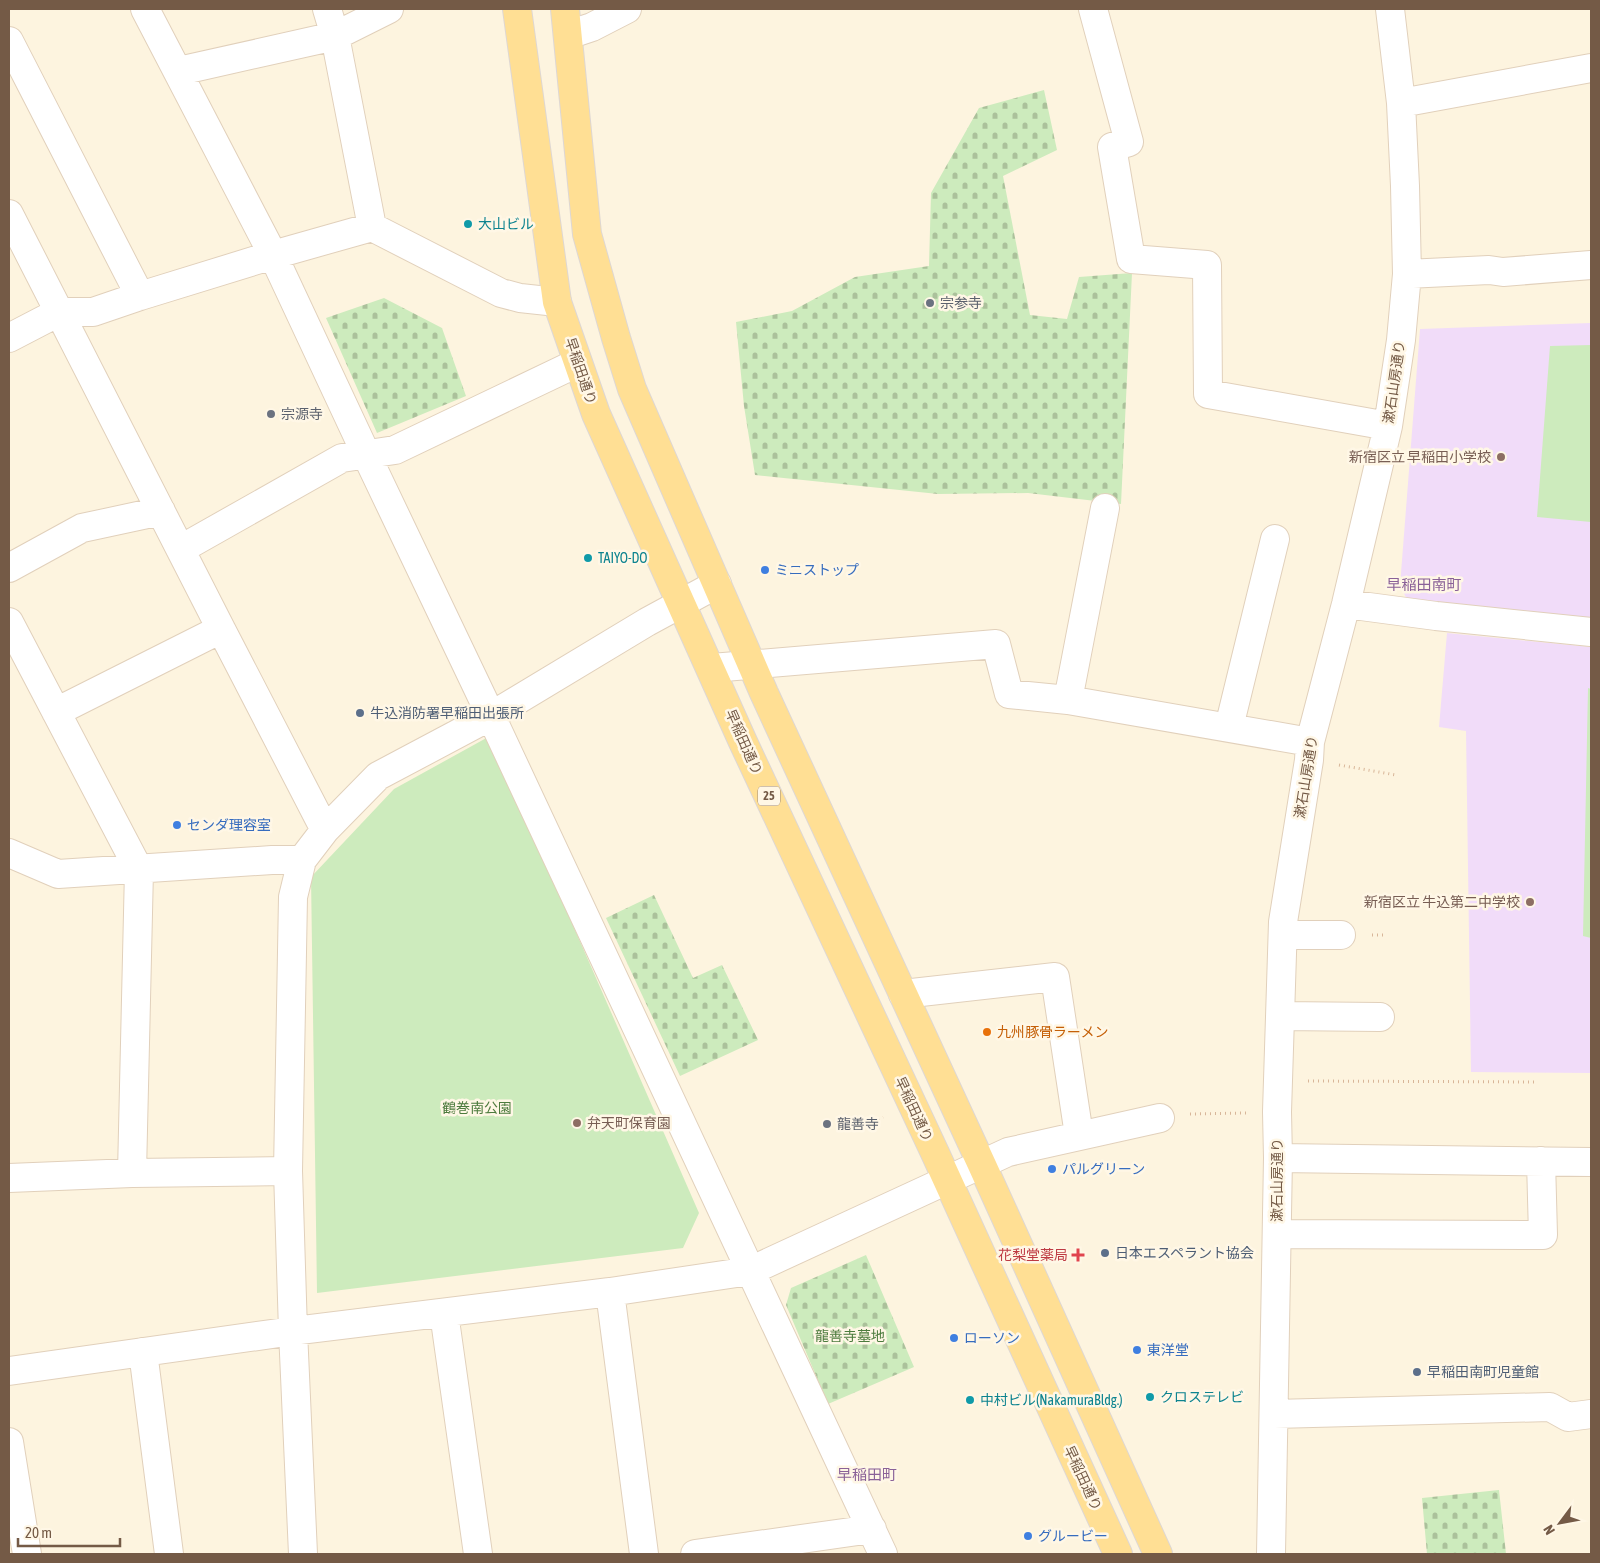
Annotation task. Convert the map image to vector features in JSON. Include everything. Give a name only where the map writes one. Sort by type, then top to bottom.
[{"type":"main road","name":"早稲田通り","points":[[517,9],[557,302],[596,414],[748,751],[1118,1554]]},
{"type":"main road","points":[[566,22],[587,234],[632,389],[752,665],[982,1165],[1158,1554]]},
{"type":"street","points":[[145,9],[179,71],[273,255],[883,1554]]},
{"type":"street","points":[[328,9],[335,36],[372,227]]},
{"type":"street","points":[[179,71],[335,36],[389,9]]},
{"type":"street","points":[[566,22],[592,27],[627,9]]},
{"type":"street","points":[[1093,9],[1129,142],[1112,147],[1131,259],[1207,265],[1208,394],[1388,426]]},
{"type":"street","name":"漱石山房通り","points":[[1271,1554],[1277,1234],[1277,1112],[1283,922],[1310,751],[1388,426],[1401,340],[1406,274],[1401,103],[1390,9]]},
{"type":"street","points":[[9,41],[140,296]]},
{"type":"street","points":[[1401,103],[1591,68]]},
{"type":"street","points":[[9,214],[325,830]]},
{"type":"street","points":[[9,338],[59,312],[93,312],[273,255],[372,227],[500,293],[520,298],[557,302]]},
{"type":"street","points":[[1406,274],[1489,270],[1503,272],[1591,265]]},
{"type":"street","points":[[181,549],[342,458],[395,450],[577,363]]},
{"type":"street","points":[[1068,700],[1105,508]]},
{"type":"street","points":[[9,568],[82,528],[161,511]]},
{"type":"street","points":[[1229,727],[1275,540]]},
{"type":"street","points":[[304,1554],[293,1331],[288,1171],[293,897],[302,860],[325,830],[378,776],[491,716],[716,584]]},
{"type":"street","points":[[1346,604],[1436,616],[1591,632]]},
{"type":"street","points":[[9,622],[139,870],[132,1173]]},
{"type":"street","points":[[56,712],[221,629]]},
{"type":"street","points":[[712,668],[996,644],[1009,694],[1068,700],[1229,727],[1310,751]]},
{"type":"street","points":[[9,854],[58,874],[272,860],[302,860]]},
{"type":"street","points":[[1283,935],[1341,935]]},
{"type":"street","points":[[903,994],[1055,977],[1079,1135]]},
{"type":"street","points":[[1280,1016],[1380,1017]]},
{"type":"street","points":[[9,1371],[293,1331],[444,1314],[610,1292],[750,1271],[1008,1152],[1172,1116]]},
{"type":"street","points":[[1278,1158],[1591,1162]]},
{"type":"street","points":[[1277,1234],[1543,1235],[1541,1161]]},
{"type":"street","points":[[9,1178],[132,1173],[288,1171]]},
{"type":"street","points":[[610,1292],[644,1554]]},
{"type":"street","points":[[444,1314],[478,1554]]},
{"type":"street","points":[[144,1352],[169,1554]]},
{"type":"street","points":[[1274,1414],[1550,1407],[1568,1417],[1591,1414]]},
{"type":"street","points":[[9,1442],[27,1554]]},
{"type":"street","points":[[695,1554],[872,1529]]},
{"type":"path","points":[[1310,751],[1396,775]]},
{"type":"path","points":[[1314,1081],[1538,1082]]},
{"type":"path","points":[[1172,1116],[1277,1112]]},
{"type":"path","points":[[865,1126],[883,1117]]},
{"type":"shaded area","name":"新宿区立 早稲田小学校","points":[[1591,323],[1591,620],[1410,605],[1400,586],[1420,329]]},
{"type":"shaded area","name":"新宿区立 牛込第二中学校","points":[[1447,633],[1591,647],[1591,1073],[1471,1072],[1466,731],[1439,727]]},
{"type":"green space","points":[[1044,90],[1057,150],[1003,176],[1030,315],[1067,319],[1079,277],[1132,273],[1121,504],[1028,493],[938,494],[755,475],[744,406],[736,322],[792,311],[855,277],[929,266],[931,193],[979,108]]},
{"type":"green space","points":[[384,298],[442,328],[466,396],[377,433],[326,318]]},
{"type":"green space","points":[[1591,345],[1591,522],[1537,517],[1550,346]]},
{"type":"green space","points":[[1588,688],[1591,689],[1591,938],[1583,936]]},
{"type":"green space","name":"鶴巻南公園","points":[[490,736],[699,1213],[683,1248],[317,1293],[311,877],[394,789]]},
{"type":"green space","points":[[654,895],[693,978],[722,965],[758,1040],[680,1076],[606,918]]},
{"type":"green space","name":"龍善寺墓地","points":[[866,1255],[914,1367],[828,1404],[786,1305],[791,1288]]},
{"type":"green space","points":[[1499,1490],[1506,1554],[1427,1554],[1422,1498]]},
{"type":"place","name":"大山ビル","points":[[468,224]]},
{"type":"place","name":"宗参寺","points":[[930,303]]},
{"type":"place","name":"宗源寺","points":[[271,414]]},
{"type":"place","name":"新宿区立 早稲田小学校","points":[[1501,457]]},
{"type":"place","name":"TAIYO-DO","points":[[588,558]]},
{"type":"place","name":"ミニストップ","points":[[765,570]]},
{"type":"place","name":"牛込消防署早稲田出張所","points":[[360,713]]},
{"type":"place","name":"センダ理容室","points":[[177,825]]},
{"type":"place","name":"新宿区立 牛込第二中学校","points":[[1530,902]]},
{"type":"place","name":"九州豚骨ラーメン","points":[[987,1032]]},
{"type":"place","name":"弁天町保育園","points":[[577,1123]]},
{"type":"place","name":"龍善寺","points":[[827,1124]]},
{"type":"place","name":"パルグリーン","points":[[1052,1169]]},
{"type":"place","name":"日本エスペラント協会","points":[[1105,1253]]},
{"type":"place","name":"花梨堂薬局","points":[[1078,1255]]},
{"type":"place","name":"ローソン","points":[[954,1338]]},
{"type":"place","name":"東洋堂","points":[[1137,1350]]},
{"type":"place","name":"早稲田南町児童館","points":[[1417,1372]]},
{"type":"place","name":"クロステレビ","points":[[1150,1397]]},
{"type":"place","name":"中村ビル(NakamuraBldg.)","points":[[970,1400]]},
{"type":"place","name":"グルービー","points":[[1028,1536]]},
{"type":"district","name":"早稲田南町","points":[[1424,585]]},
{"type":"district","name":"早稲田町","points":[[867,1475]]}]
